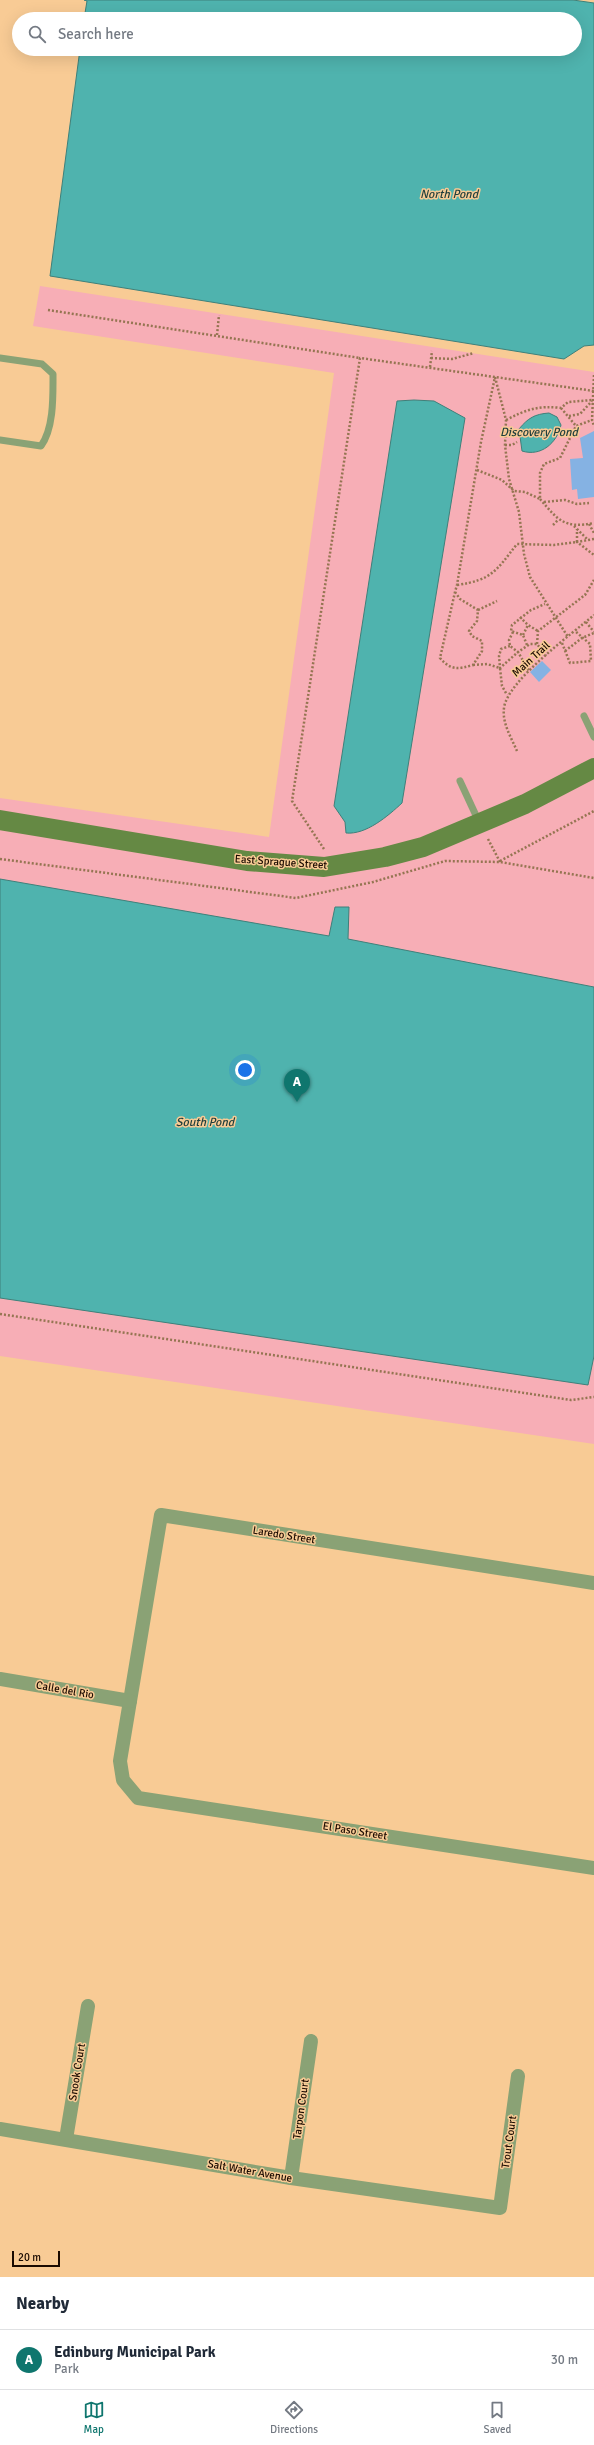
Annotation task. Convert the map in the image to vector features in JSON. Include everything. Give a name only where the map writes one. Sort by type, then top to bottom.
[{"type":"street","name":"East Sprague Street","points":[[0,820],[247,861],[324,867],[393,855],[483,830],[526,804],[594,768]]},
{"type":"street","name":"Laredo Street","points":[[130,1701],[161,1515],[594,1582]]},
{"type":"street","name":"Calle del Rio","points":[[0,1679],[130,1701]]},
{"type":"street","name":"El Paso Street","points":[[130,1701],[120,1761],[123,1780],[138,1798],[594,1868]]},
{"type":"street","name":"Snook Court","points":[[66,2139],[88,2006]]},
{"type":"street","name":"Tarpon Court","points":[[291,2178],[311,2041]]},
{"type":"street","name":"Trout Court","points":[[500,2208],[518,2076]]},
{"type":"street","name":"Salt Water Avenue","points":[[0,2129],[291,2178],[500,2208]]},
{"type":"lane","points":[[0,358],[42,364],[53,374],[53,395],[46,439],[41,446],[0,440]]},
{"type":"lane","points":[[584,716],[594,737]]},
{"type":"lane","points":[[460,781],[483,830]]},
{"type":"path","points":[[48,310],[360,358],[593,391]]},
{"type":"path","points":[[217,335],[219,315]]},
{"type":"path","points":[[430,367],[432,351]]},
{"type":"path","points":[[431,358],[452,359],[474,353]]},
{"type":"path","points":[[326,852],[292,801],[360,358]]},
{"type":"path","points":[[594,375],[592,400],[592,420],[594,426]]},
{"type":"path","points":[[495,377],[506,420],[505,445],[509,479],[514,491],[530,577],[568,637]]},
{"type":"path","points":[[495,377],[481,442],[456,592],[440,658],[447,665],[458,670],[473,665],[487,664],[500,668]]},
{"type":"path","points":[[561,408],[568,402],[592,400]]},
{"type":"path","points":[[569,416],[580,414],[592,400]]},
{"type":"path","points":[[506,420],[527,409],[544,406],[561,408],[576,426]]},
{"type":"path","points":[[540,499],[540,473],[544,464],[560,458],[576,426],[592,420]]},
{"type":"path","points":[[505,445],[512,445],[517,442]]},
{"type":"path","points":[[477,470],[502,480],[514,491],[525,492],[540,499],[558,520],[573,525],[594,523]]},
{"type":"path","points":[[543,502],[565,500],[577,504],[589,503]]},
{"type":"path","points":[[553,525],[558,520]]},
{"type":"path","points":[[589,524],[594,533]]},
{"type":"path","points":[[573,525],[588,540]]},
{"type":"path","points":[[577,529],[577,542]]},
{"type":"path","points":[[457,585],[479,582],[496,570],[517,544],[554,545],[594,539]]},
{"type":"path","points":[[577,542],[594,555]]},
{"type":"path","points":[[546,656],[536,644],[538,631],[554,617],[585,595],[594,580]]},
{"type":"path","points":[[456,592],[460,599],[478,610]]},
{"type":"path","points":[[478,610],[497,601]]},
{"type":"path","points":[[523,635],[511,631],[512,625],[520,618],[546,604]]},
{"type":"path","points":[[473,665],[482,651],[482,641],[472,636],[469,631],[477,621],[478,610]]},
{"type":"path","name":"Main Trail","points":[[517,751],[505,720],[504,707],[508,696],[515,684],[594,615]]},
{"type":"path","points":[[520,618],[538,631]]},
{"type":"path","points":[[565,651],[582,638],[594,632],[586,622]]},
{"type":"path","points":[[527,645],[523,635],[528,625]]},
{"type":"path","points":[[562,643],[570,664],[592,661],[590,644],[575,631]]},
{"type":"path","points":[[514,632],[509,640],[510,646],[518,652],[529,671]]},
{"type":"path","points":[[500,668],[527,645],[536,644]]},
{"type":"path","points":[[508,696],[502,686],[499,656],[502,649],[510,646]]},
{"type":"path","points":[[500,862],[594,811]]},
{"type":"path","points":[[483,830],[500,862]]},
{"type":"path","points":[[500,862],[594,878]]},
{"type":"path","points":[[0,1314],[563,1398],[594,1397]]},
{"type":"shaded area","points":[[40,286],[594,372],[594,1444],[0,1356],[0,798],[269,837],[334,373],[33,326]]},
{"type":"water","name":"North Pond","points":[[84,0],[573,0],[594,3],[594,345],[584,346],[564,359],[50,276],[79,56],[582,56],[582,12],[85,12],[87,1]]},
{"type":"water","points":[[397,401],[434,401],[465,418],[402,803],[383,819],[369,828],[354,833],[346,833],[345,822],[334,806]]},
{"type":"water","name":"Discovery Pond","points":[[549,413],[557,417],[561,425],[556,438],[542,450],[536,452],[522,451],[519,429],[532,417]]},
{"type":"water","name":"South Pond","points":[[0,879],[329,936],[335,907],[349,907],[348,939],[594,987],[594,1356],[588,1385],[0,1298]]},
{"type":"building","points":[[594,431],[594,497],[578,499],[577,489],[572,490],[570,459],[583,458],[580,438]]},
{"type":"building","points":[[542,661],[551,670],[539,682],[530,672]]},
{"type":"place","name":"Edinburg Municipal Park","points":[[297,1102]]}]
